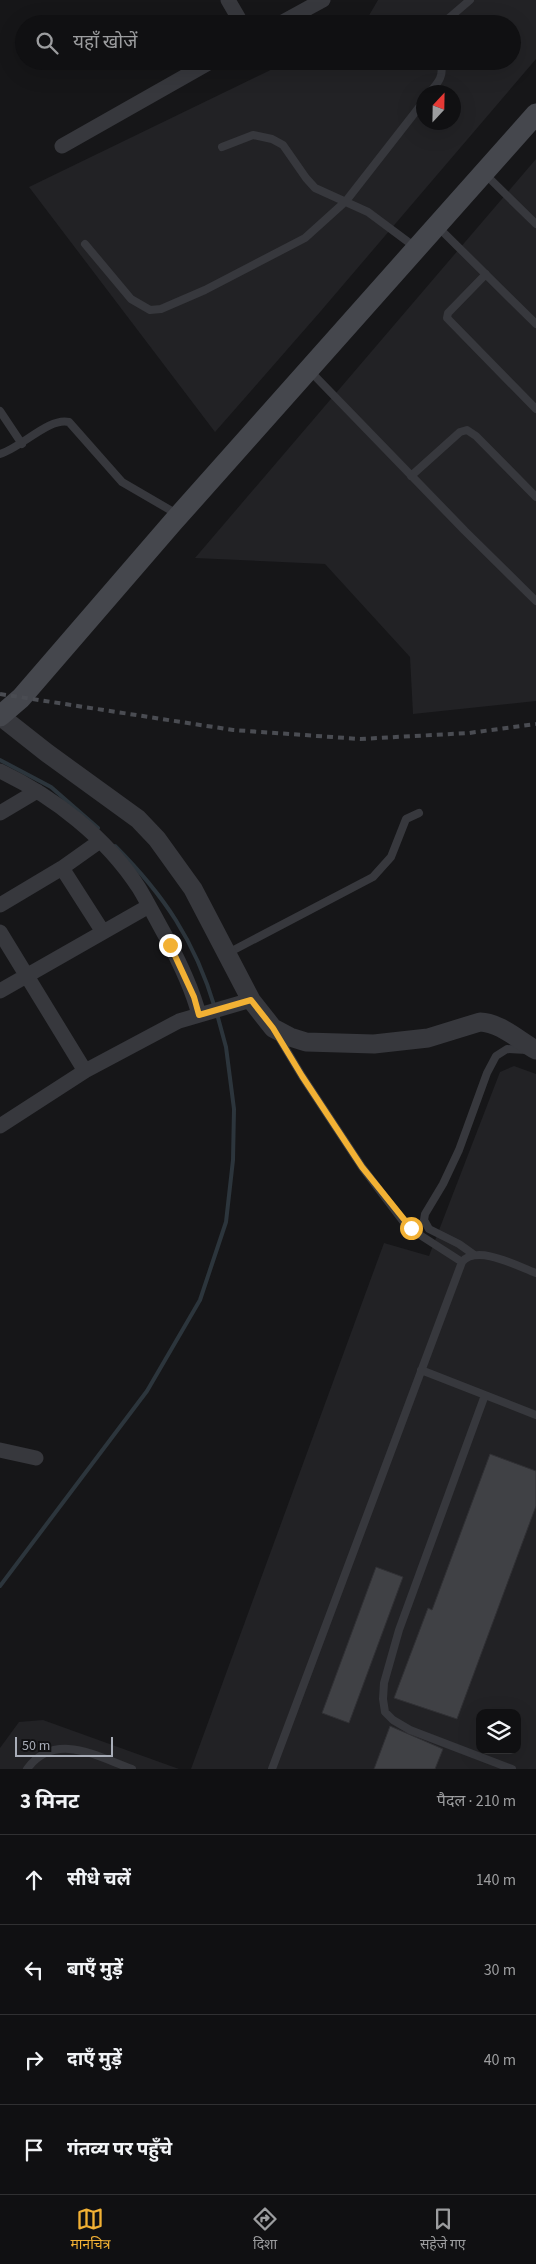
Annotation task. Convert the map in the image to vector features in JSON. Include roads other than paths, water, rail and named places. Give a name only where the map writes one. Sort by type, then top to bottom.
[{"type":"main road","points":[[0,716],[21,698],[179,515],[536,114]]},
{"type":"street","points":[[228,0],[237,15]]},
{"type":"street","points":[[295,15],[322,0]]},
{"type":"street","points":[[62,146],[196,70]]},
{"type":"street","points":[[0,716],[47,753],[138,819],[157,839],[193,890],[251,1000],[273,1028],[290,1037],[306,1042],[374,1044],[428,1038],[480,1022],[487,1022],[536,1051]]},
{"type":"street","points":[[0,771],[37,791],[75,818],[100,841],[138,887],[187,979],[203,1014]]},
{"type":"street","points":[[0,814],[37,791]]},
{"type":"street","points":[[0,905],[62,868],[100,841]]},
{"type":"street","points":[[62,868],[102,932]]},
{"type":"street","points":[[0,992],[149,906]]},
{"type":"street","points":[[0,932],[85,1071]]},
{"type":"street","points":[[0,1126],[85,1071],[179,1021],[230,1008],[251,1000]]},
{"type":"street","points":[[0,1450],[36,1458]]},
{"type":"lane","points":[[452,15],[470,0]]},
{"type":"lane","points":[[436,85],[442,74],[441,70]]},
{"type":"lane","points":[[85,244],[131,299],[150,310],[161,310],[296,244],[346,201],[416,111]]},
{"type":"lane","points":[[222,147],[253,135],[272,139],[283,145],[315,188],[368,212],[417,248]]},
{"type":"lane","points":[[484,173],[536,224]]},
{"type":"lane","points":[[436,226],[536,324]]},
{"type":"lane","points":[[486,274],[448,312],[447,318],[536,409]]},
{"type":"lane","points":[[309,370],[536,600]]},
{"type":"lane","points":[[0,411],[22,444]]},
{"type":"lane","points":[[0,454],[22,444],[56,421],[69,422],[122,482],[179,515]]},
{"type":"lane","points":[[412,476],[460,432],[467,430],[476,436],[536,496]]},
{"type":"lane","points":[[226,954],[373,877],[391,857],[406,819],[419,813]]},
{"type":"lane","points":[[273,1028],[362,1167],[398,1214],[420,1235],[462,1262]]},
{"type":"lane","points":[[536,1051],[507,1049],[496,1056],[487,1073],[459,1150],[443,1184],[425,1214],[424,1220],[429,1229],[459,1244],[473,1254],[487,1256],[536,1273]]},
{"type":"lane","points":[[272,1769],[462,1262],[473,1254]]},
{"type":"lane","points":[[422,1370],[536,1415]]},
{"type":"lane","points":[[485,1395],[400,1630],[384,1683],[383,1699],[385,1712],[392,1720],[410,1730],[512,1769]]},
{"type":"lane","points":[[27,1769],[31,1763],[50,1750],[67,1747],[132,1769]]},
{"type":"waterway","points":[[0,760],[51,787],[98,828]]},
{"type":"waterway","points":[[115,846],[133,864],[176,920],[198,961],[215,1008]]},
{"type":"waterway","points":[[0,1586],[147,1391],[200,1300],[226,1222],[233,1160],[234,1109],[226,1047],[217,1014]]},
{"type":"railway","points":[[0,694],[233,730],[360,739],[469,733],[536,724]]}]
